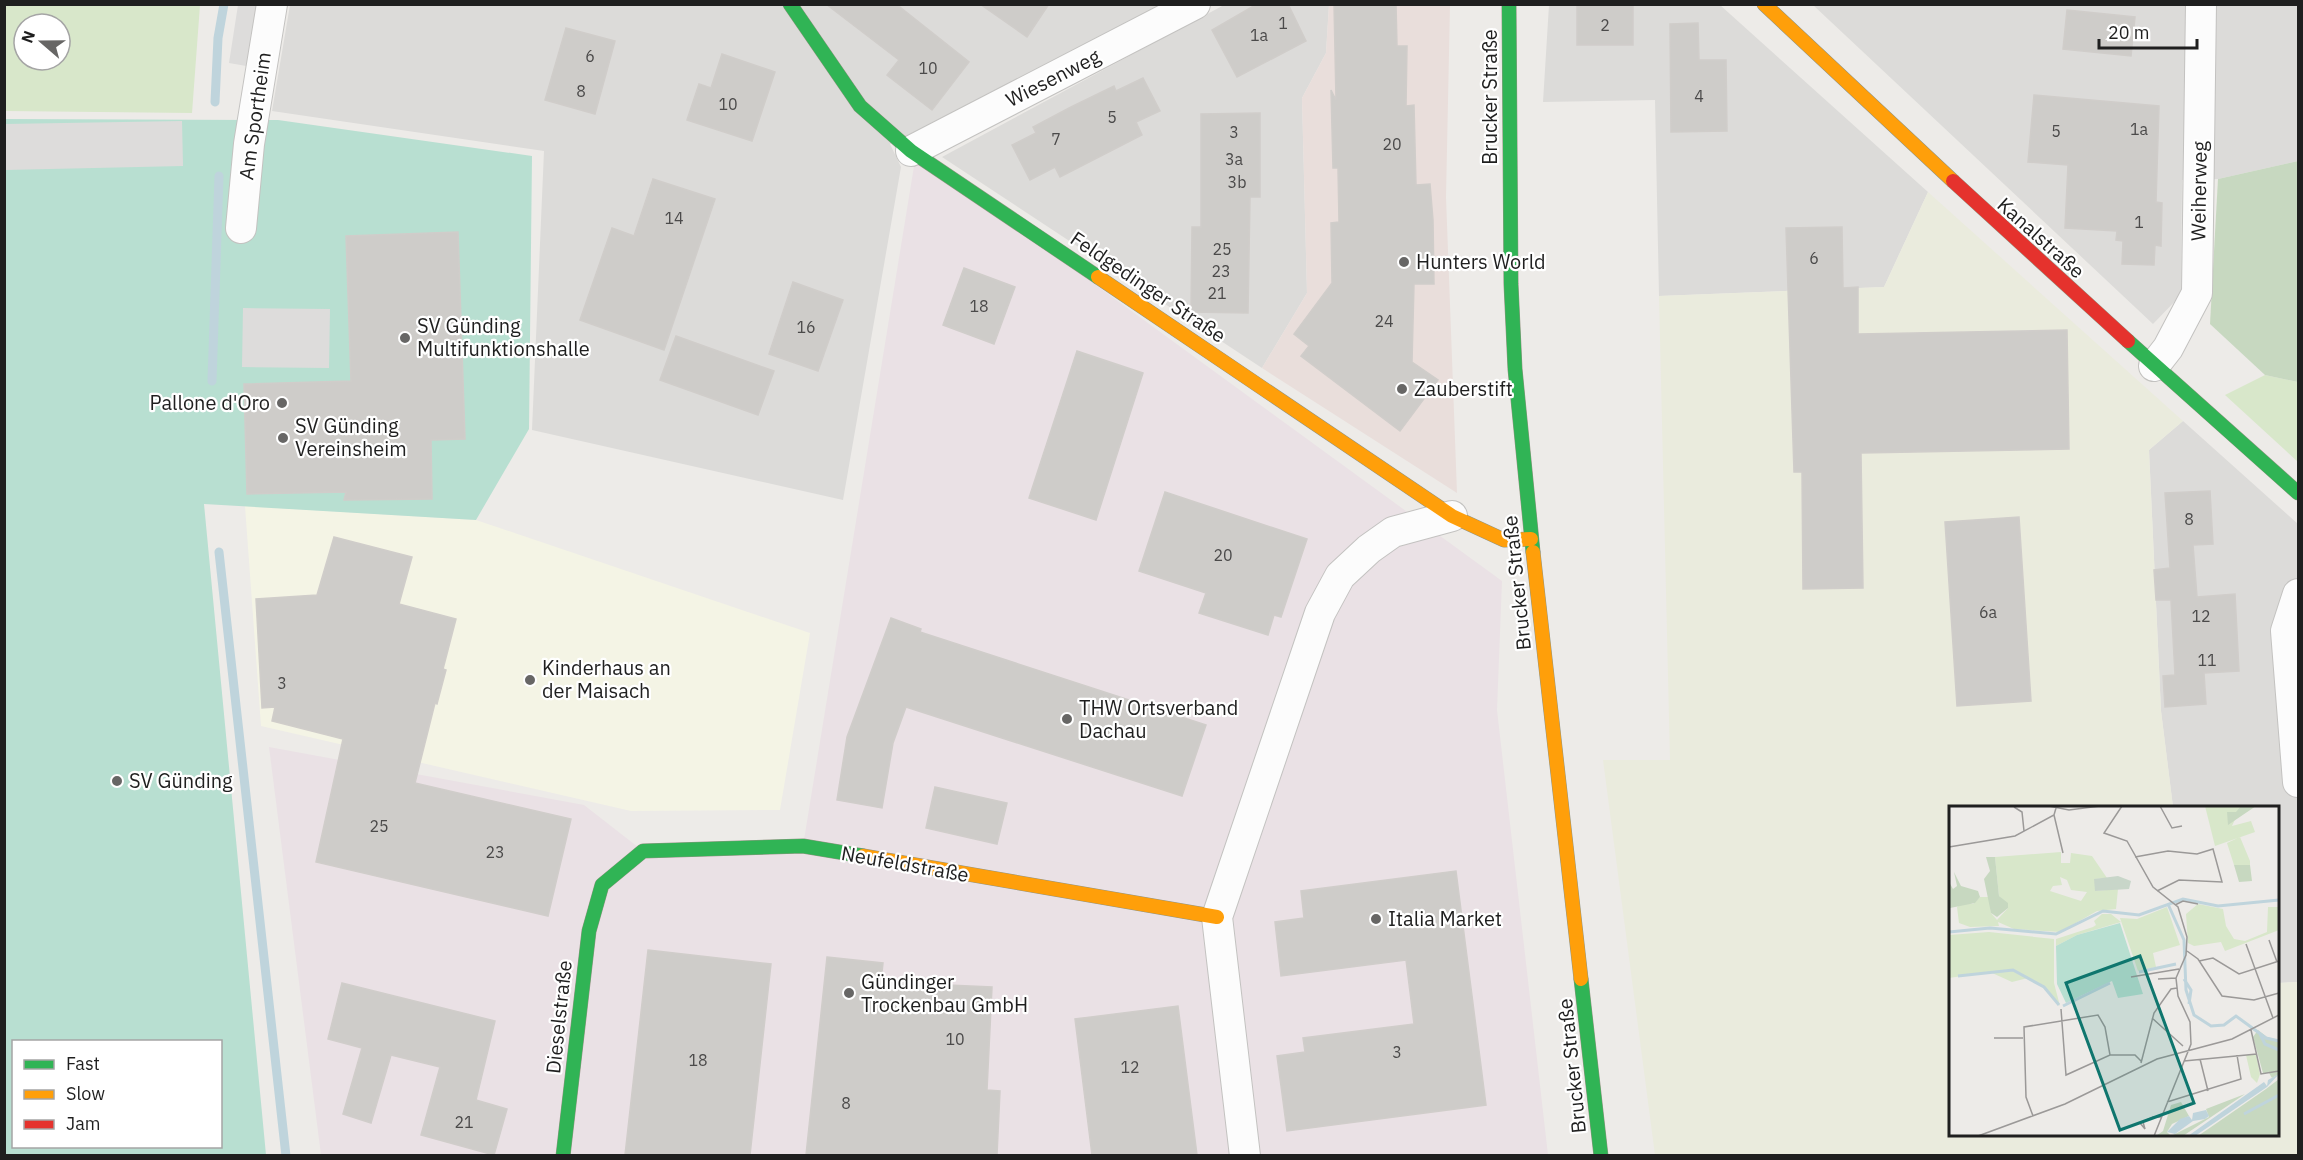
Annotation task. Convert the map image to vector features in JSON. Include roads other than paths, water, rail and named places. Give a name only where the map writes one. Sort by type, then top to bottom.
[{"type":"street","name":"Am Sportheim","points":[[241,228],[249,144],[272,4]]},
{"type":"street","name":"Feldgedinger Straße","points":[[790,4],[860,106],[912,152],[1452,516],[1503,540],[1531,539]]},
{"type":"street","name":"Wiesenweg","points":[[912,152],[1195,4]]},
{"type":"street","name":"Brucker Straße","points":[[1509,4],[1511,284],[1515,369],[1531,539],[1601,1155]]},
{"type":"street","name":"Kanalstraße","points":[[1764,4],[1953,184],[2298,493]]},
{"type":"street","name":"Weiherweg","points":[[2154,366],[2168,348],[2197,293],[2201,4]]},
{"type":"street","points":[[1245,1155],[1217,917],[1320,613],[1341,576],[1370,549],[1393,532],[1452,516]]},
{"type":"street","points":[[2298,594],[2286,631],[2298,782]]},
{"type":"street","name":"Neufeldstraße","points":[[602,885],[643,851],[803,846],[1043,889],[1217,917]]},
{"type":"street","name":"Dieselstraße","points":[[563,1155],[589,931],[602,885]]},
{"type":"waterway","points":[[215,102],[218,38],[224,4]]},
{"type":"waterway","points":[[212,381],[219,176]]},
{"type":"waterway","points":[[219,552],[286,1156]]},
{"type":"place","name":"Hunters World","points":[[1404,262]]},
{"type":"place","name":"SV Günding Multifunktionshalle","points":[[405,338]]},
{"type":"place","name":"Zauberstift","points":[[1402,389]]},
{"type":"place","name":"Pallone d'Oro","points":[[282,403]]},
{"type":"place","name":"SV Günding Vereinsheim","points":[[283,438]]},
{"type":"place","name":"Kinderhaus an der Maisach","points":[[530,680]]},
{"type":"place","name":"THW Ortsverband Dachau","points":[[1067,719]]},
{"type":"place","name":"SV Günding","points":[[117,781]]},
{"type":"place","name":"Italia Market","points":[[1376,919]]},
{"type":"place","name":"Gündinger Trockenbau GmbH","points":[[849,993]]}]
